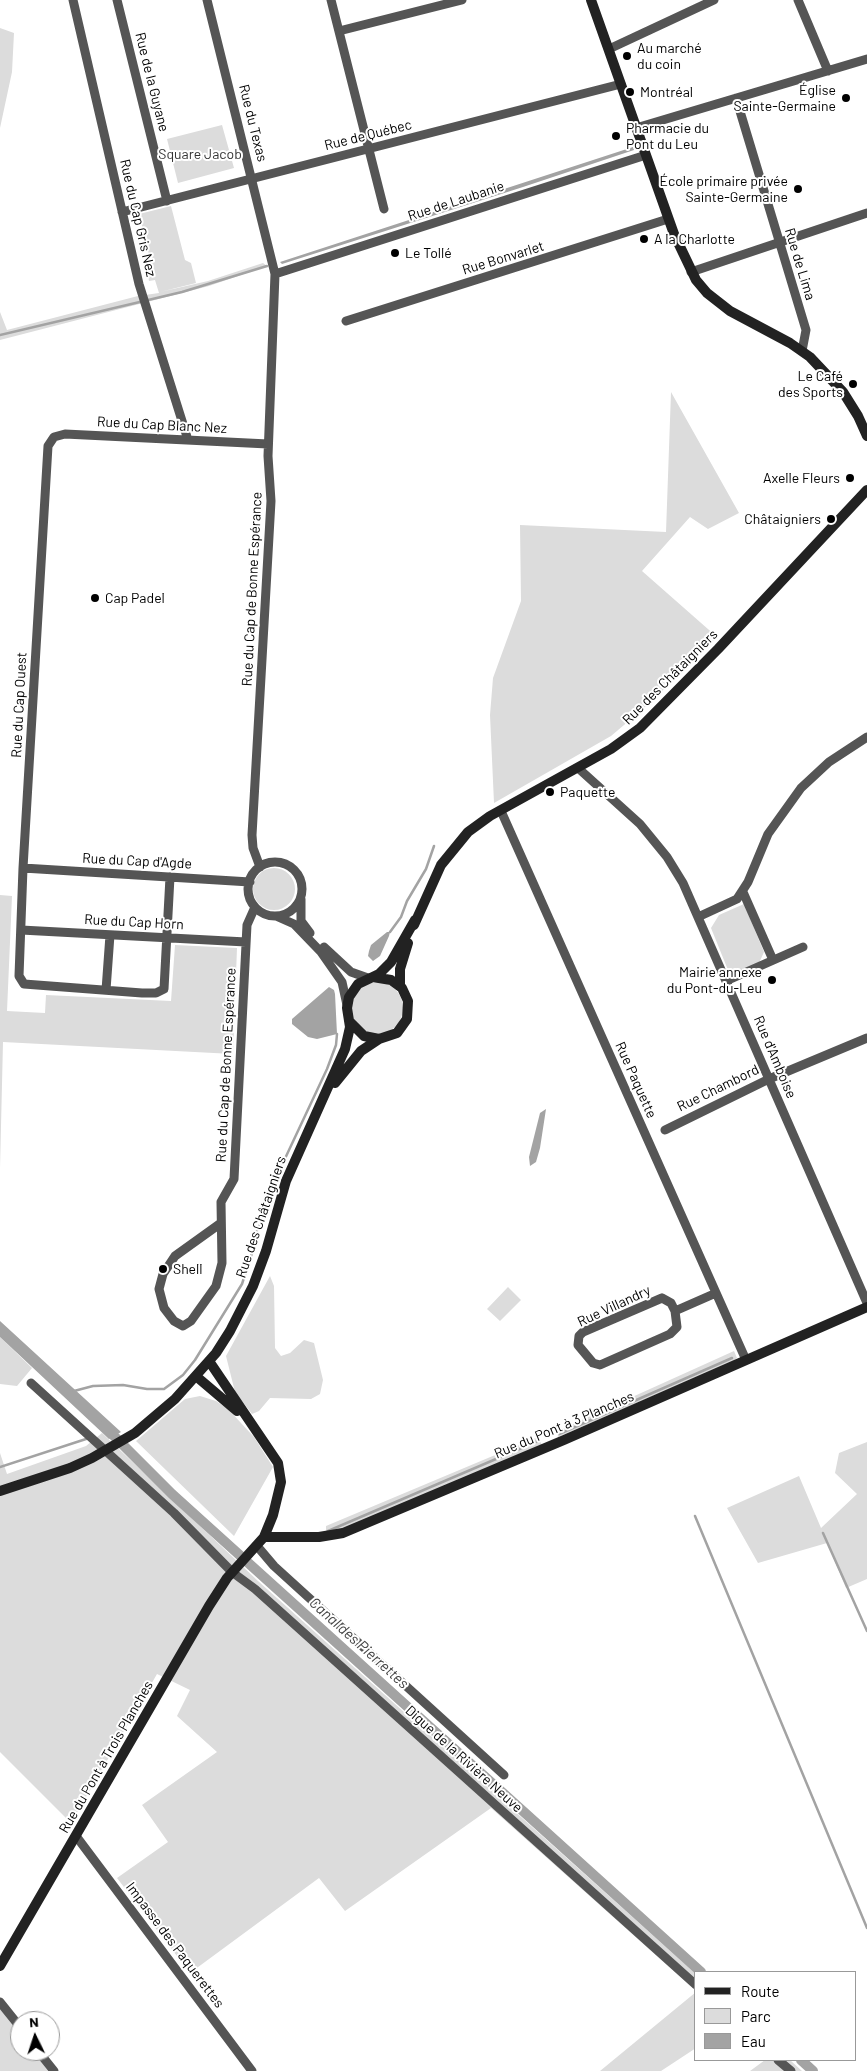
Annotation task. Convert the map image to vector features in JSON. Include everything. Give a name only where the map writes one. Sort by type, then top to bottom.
[{"type":"street","name":"Rue du Cap Gris Nez","points":[[72,0],[139,284],[188,440]]},
{"type":"street","name":"Rue de la Guyane","points":[[117,0],[167,200]]},
{"type":"street","name":"Rue du Texas","points":[[208,0],[271,252]]},
{"type":"street","points":[[332,0],[384,209]]},
{"type":"street","points":[[591,0],[668,219],[691,272],[707,293],[730,311],[781,337],[802,351],[843,392],[858,416],[867,436]]},
{"type":"street","points":[[609,49],[714,0]]},
{"type":"street","points":[[798,0],[828,71]]},
{"type":"street","points":[[339,31],[457,1]]},
{"type":"street","points":[[636,128],[867,59]]},
{"type":"street","name":"Rue de Québec","points":[[122,212],[621,84]]},
{"type":"street","name":"Rue de Lima","points":[[736,98],[806,330],[802,351]]},
{"type":"street","name":"Rue de Laubanie","points":[[275,274],[646,154]]},
{"type":"street","points":[[691,272],[867,213]]},
{"type":"street","name":"Rue Bonvarlet","points":[[346,321],[668,219]]},
{"type":"street","name":"Rue du Cap de Bonne Espérance","points":[[260,867],[253,848],[252,835],[271,500],[268,444],[275,274],[271,252]]},
{"type":"street","name":"Rue du Cap Blanc Nez","points":[[54,437],[65,434],[268,444]]},
{"type":"street","name":"Rue du Cap Ouest","points":[[54,437],[49,442],[47,449],[23,868],[19,976],[24,984],[106,990]]},
{"type":"street","name":"Rue des Châtaigniers","points":[[0,1491],[70,1468],[109,1449],[135,1432],[169,1405],[197,1377],[209,1361],[230,1331],[253,1286],[263,1260],[286,1181],[304,1138],[326,1096],[348,1042],[350,1022],[347,1004],[352,990],[391,962],[415,920],[435,876],[453,848],[474,827],[622,742],[654,716],[867,490]]},
{"type":"street","points":[[698,917],[733,902],[743,892],[768,834],[790,800],[822,767],[867,737]]},
{"type":"street","name":"Rue d'Amboise","points":[[578,768],[633,817],[656,843],[679,877],[726,980],[867,1305]]},
{"type":"street","name":"Rue Paquette","points":[[500,811],[746,1360]]},
{"type":"street","points":[[347,1004],[342,982],[321,952],[294,924],[267,914],[255,907],[249,895],[250,882],[260,867],[276,862],[289,866],[300,879],[302,921],[306,929],[346,969],[371,978],[388,978],[400,986]]},
{"type":"street","name":"Rue du Cap d'Agde","points":[[23,868],[250,882]]},
{"type":"street","points":[[110,935],[106,990],[156,993],[164,988],[170,877]]},
{"type":"street","points":[[743,892],[773,960]]},
{"type":"street","points":[[275,916],[285,914],[294,908],[301,896]]},
{"type":"street","name":"Rue du Cap de Bonne Espérance","points":[[220,1223],[175,1256],[163,1274],[159,1289],[164,1308],[174,1321],[183,1326],[191,1322],[216,1286],[222,1263],[221,1202],[234,1179],[246,942],[248,925],[255,907]]},
{"type":"street","name":"Rue des Châtaigniers","points":[[326,1096],[358,1054],[379,1039],[397,1032],[407,1018],[408,1001],[400,986],[401,965],[415,920]]},
{"type":"street","name":"Rue du Cap Horn","points":[[21,930],[246,942]]},
{"type":"street","points":[[726,980],[803,947]]},
{"type":"street","points":[[350,1022],[364,1036],[379,1039]]},
{"type":"street","name":"Rue Chambord","points":[[664,1130],[769,1078],[867,1038]]},
{"type":"street","points":[[675,1311],[716,1293]]},
{"type":"street","name":"Rue Villandry","points":[[666,1299],[675,1311],[677,1327],[675,1331],[600,1365],[593,1363],[578,1345],[578,1336],[583,1332],[655,1300],[666,1299]]},
{"type":"street","name":"Rue du Pont à 3 Planches","points":[[264,1537],[318,1537],[343,1533],[746,1360],[867,1305]]},
{"type":"street","points":[[209,1361],[253,1428],[276,1458],[281,1478],[274,1515],[264,1537],[236,1568]]},
{"type":"street","points":[[197,1377],[228,1402],[253,1428]]},
{"type":"street","name":"Digue de la Rivière Neuve","points":[[32,1383],[109,1449],[202,1540],[236,1568],[694,1983]]},
{"type":"street","name":"Digue de la Rivière Neuve","points":[[257,1546],[274,1566],[504,1775]]},
{"type":"street","name":"Rue du Pont à Trois Planches","points":[[0,1966],[202,1618],[236,1568]]},
{"type":"street","name":"Impasse des Paquerettes","points":[[76,1836],[252,2071]]},
{"type":"street","points":[[0,2002],[10,2014]]},
{"type":"street","points":[[46,2061],[54,2071]]},
{"type":"street","points":[[779,2061],[791,2071]]},
{"type":"green space","points":[[0,28],[14,33],[12,72],[0,128]]},
{"type":"green space","name":"Square Jacob","points":[[222,125],[234,168],[178,183],[167,139]]},
{"type":"green space","points":[[171,206],[185,260],[191,263],[196,283],[160,292],[208,281],[263,263],[267,266],[209,286],[0,340],[0,312],[7,330],[138,296],[159,293],[155,280],[149,281],[144,257],[149,255],[139,214]]},
{"type":"green space","points":[[671,392],[739,513],[708,529],[690,517],[642,571],[717,637],[650,703],[611,736],[494,803],[490,715],[493,678],[521,601],[520,525],[666,532]]},
{"type":"green space","points":[[274,868],[289,874],[295,889],[289,904],[274,910],[259,904],[253,889],[259,874]]},
{"type":"green space","points":[[0,895],[12,896],[7,1011],[45,1013],[46,995],[171,1001],[175,945],[237,948],[233,1054],[3,1042],[0,1168]]},
{"type":"green space","points":[[744,904],[764,952],[759,963],[730,975],[711,928],[719,915]]},
{"type":"green space","points":[[377,982],[387,984],[395,990],[401,998],[403,1008],[401,1018],[395,1026],[387,1032],[377,1034],[367,1032],[359,1026],[353,1018],[351,1008],[353,998],[359,990],[367,984]]},
{"type":"green space","points":[[270,1276],[274,1286],[275,1348],[281,1356],[290,1353],[304,1340],[314,1343],[323,1380],[320,1394],[311,1399],[270,1398],[259,1411],[252,1414],[235,1392],[226,1356]]},
{"type":"green space","points":[[508,1287],[521,1300],[500,1321],[487,1309]]},
{"type":"green space","points":[[0,1337],[32,1368],[17,1386],[0,1384]]},
{"type":"green space","points":[[734,1351],[737,1358],[732,1362],[558,1437],[557,1431]]},
{"type":"green space","points":[[200,1396],[216,1401],[228,1409],[254,1437],[273,1467],[234,1536],[136,1441],[185,1399]]},
{"type":"green space","points":[[102,1433],[258,1581],[694,1972],[694,1989],[491,1808],[345,1911],[319,1878],[190,1973],[117,1878],[168,1842],[142,1805],[217,1752],[177,1716],[190,1690],[157,1674],[71,1823],[0,1752],[0,1453],[7,1474],[86,1446]]},
{"type":"green space","points":[[538,1437],[542,1445],[346,1528],[326,1533],[326,1526]]},
{"type":"green space","points":[[867,1442],[867,1579],[846,1588],[827,1543],[758,1563],[727,1508],[799,1476],[821,1528],[857,1494],[835,1473],[839,1453]]},
{"type":"green space","points":[[694,1994],[694,2049],[661,2071],[600,2071]]},
{"type":"green space","points":[[0,2007],[10,2020],[10,2061],[40,2061],[48,2071],[0,2071]]},
{"type":"green space","points":[[764,2061],[791,2061],[802,2071],[750,2071]]},
{"type":"water","points":[[633,147],[634,150],[523,187],[282,264],[280,262]]},
{"type":"water","points":[[387,932],[390,932],[389,936],[380,956],[373,961],[368,956],[371,945]]},
{"type":"water","points":[[329,987],[334,990],[335,994],[337,1034],[317,1039],[308,1037],[292,1024],[292,1019]]},
{"type":"water","points":[[546,1109],[540,1148],[536,1162],[530,1166],[529,1157],[540,1113]]},
{"type":"water","points":[[0,1321],[121,1432],[109,1439],[0,1337]]},
{"type":"waterway","points":[[0,335],[182,292],[267,266]]},
{"type":"waterway","points":[[390,932],[401,917],[407,901],[426,869],[434,846]]},
{"type":"waterway","points":[[74,1391],[93,1386],[123,1385],[147,1389],[164,1389],[183,1375],[195,1360],[242,1284],[252,1253],[253,1239],[268,1208],[274,1182],[327,1069],[336,1045],[337,1034]]},
{"type":"waterway","points":[[559,1434],[732,1358]]},
{"type":"waterway","name":"Canal des Pierrettes","points":[[104,1426],[172,1494],[700,1971]]},
{"type":"waterway","points":[[0,1467],[86,1439]]},
{"type":"waterway","points":[[328,1531],[538,1441]]},
{"type":"waterway","points":[[695,1516],[867,1928]]},
{"type":"waterway","points":[[823,1533],[867,1631]]},
{"type":"waterway","name":"Canal des Pierrettes","points":[[802,2061],[813,2071]]},
{"type":"place","name":"Au marché du coin","points":[[627,56]]},
{"type":"place","name":"Montréal","points":[[630,92]]},
{"type":"place","name":"Église Sainte-Germaine","points":[[846,98]]},
{"type":"place","name":"Pharmacie du Pont du Leu","points":[[616,136]]},
{"type":"place","name":"École primaire privée Sainte-Germaine","points":[[798,189]]},
{"type":"place","name":"A la Charlotte","points":[[644,239]]},
{"type":"place","name":"Le Tollé","points":[[395,253]]},
{"type":"place","name":"Le Café des Sports","points":[[853,384]]},
{"type":"place","name":"Axelle Fleurs","points":[[850,478]]},
{"type":"place","name":"Châtaigniers","points":[[831,519]]},
{"type":"place","name":"Cap Padel","points":[[95,598]]},
{"type":"place","name":"Paquette","points":[[550,792]]},
{"type":"place","name":"Mairie annexe du Pont-du-Leu","points":[[772,980]]},
{"type":"place","name":"Shell","points":[[163,1269]]}]
